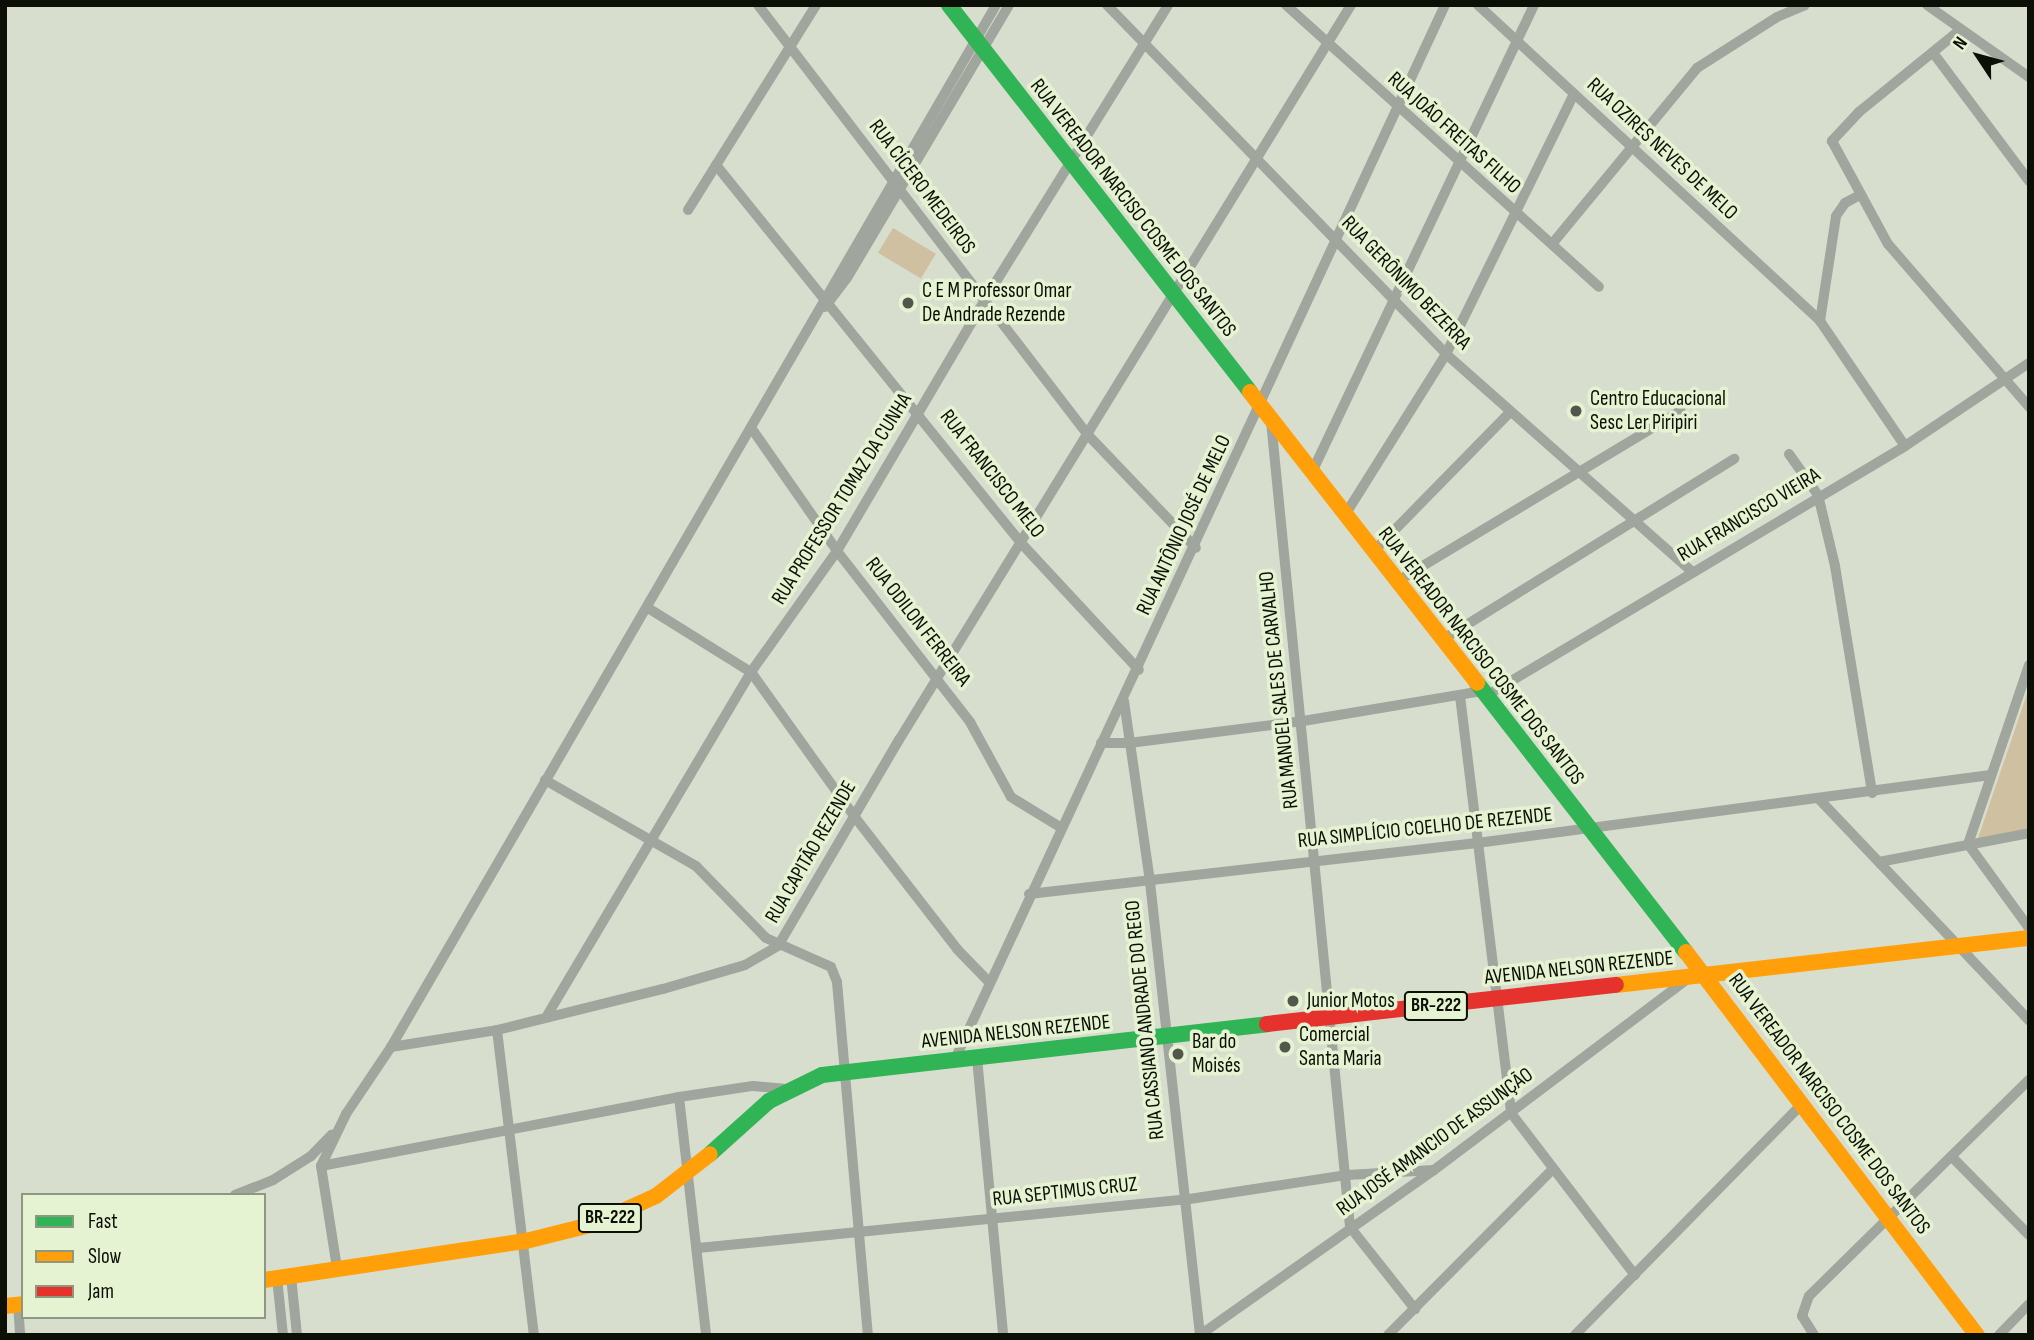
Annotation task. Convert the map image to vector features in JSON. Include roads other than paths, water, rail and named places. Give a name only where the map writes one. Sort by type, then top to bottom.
[{"type":"main road","name":"RUA VEREADOR NARCISO COSME DOS SANTOS","points":[[949,5],[1589,828],[1697,976],[1978,1335]]},
{"type":"main road","name":"AVENIDA NELSON REZENDE","points":[[842,1072],[2029,938]]},
{"type":"main road","name":"BR-222","points":[[277,1278],[526,1241],[594,1224],[656,1196],[690,1173],[744,1121],[787,1089],[842,1072]]},
{"type":"street","name":"RUA CÍCERO MEDEIROS","points":[[758,5],[1088,435],[1196,548]]},
{"type":"street","points":[[688,210],[816,5]]},
{"type":"street","points":[[980,45],[996,5]]},
{"type":"street","points":[[337,1268],[321,1166],[341,1124],[391,1047],[752,429],[816,313],[897,185],[980,45],[1009,5]]},
{"type":"street","name":"RUA GERÔNIMO BEZERRA","points":[[1107,5],[1257,161],[1336,237],[1446,354],[1692,572]]},
{"type":"street","name":"RUA PROFESSOR TOMAZ DA CUNHA","points":[[548,1014],[650,838],[751,672],[837,551],[984,301],[1168,5]]},
{"type":"street","name":"RUA JOÃO FREITAS FILHO","points":[[1286,5],[1328,47],[1599,287]]},
{"type":"street","name":"RUA CAPITÃO REZENDE","points":[[391,1047],[497,1031],[548,1014],[719,973],[758,960],[778,946],[937,678],[1328,47],[1351,5]]},
{"type":"street","name":"RUA ANTÔNIO JOSÉ DE MELO","points":[[956,1059],[1060,827],[1139,670],[1396,106],[1445,5]]},
{"type":"street","name":"RUA OZIRES NEVES DE MELO","points":[[1478,5],[1820,321],[1905,446]]},
{"type":"street","points":[[1312,472],[1534,5]]},
{"type":"street","points":[[1772,5],[1777,17]]},
{"type":"street","points":[[1552,244],[1630,146],[1697,68],[1777,17],[1805,5]]},
{"type":"street","points":[[1927,5],[2029,77]]},
{"type":"street","points":[[1960,30],[1934,54],[1859,112],[1832,141],[1837,146],[1858,196],[1888,244],[2029,407]]},
{"type":"street","points":[[1934,54],[2029,181]]},
{"type":"street","points":[[1345,515],[1446,354],[1574,94]]},
{"type":"street","name":"RUA FRANCISCO MELO","points":[[716,164],[1021,543],[1139,670]]},
{"type":"street","points":[[1820,321],[1836,216],[1844,203],[1858,196]]},
{"type":"street","name":"RUA FRANCISCO VIEIRA","points":[[1101,743],[1129,743],[1484,693],[1905,446],[2029,363]]},
{"type":"street","points":[[1396,582],[1681,411]]},
{"type":"street","points":[[1374,551],[1510,412]]},
{"type":"street","name":"RUA MANOEL SALES DE CARVALHO","points":[[1271,421],[1303,720],[1350,1227]]},
{"type":"street","name":"RUA ODILON FERREIRA","points":[[752,429],[837,551],[977,732],[1011,797],[1060,827]]},
{"type":"street","points":[[1789,454],[1818,495],[1847,631],[1872,793]]},
{"type":"street","points":[[1442,640],[1734,459]]},
{"type":"street","points":[[648,608],[751,672],[854,816],[989,982]]},
{"type":"street","points":[[1968,844],[2029,665]]},
{"type":"street","points":[[1460,696],[1511,1113],[1635,1275]]},
{"type":"street","name":"RUA CASSIANO ANDRADE DO REGO","points":[[1124,701],[1150,882],[1200,1335]]},
{"type":"street","name":"RUA SIMPLÍCIO COELHO DE REZENDE","points":[[1029,894],[1150,882],[1315,859],[1477,843],[1872,793],[1991,775]]},
{"type":"street","points":[[545,780],[650,838],[708,875],[758,931],[778,946],[827,964],[837,982],[842,1072],[868,1335]]},
{"type":"street","points":[[1819,799],[2029,1020]]},
{"type":"street","points":[[1879,862],[2029,833]]},
{"type":"street","points":[[1968,844],[2029,928]]},
{"type":"street","name":"RUA JOSÉ AMANCIO DE ASSUNÇÃO","points":[[1200,1335],[1434,1170],[1697,976]]},
{"type":"street","points":[[497,1031],[507,1128],[526,1241],[534,1335]]},
{"type":"street","points":[[977,1058],[1003,1335]]},
{"type":"street","points":[[1814,1335],[1805,1324],[1801,1311],[1809,1296],[1890,1220],[2029,1080]]},
{"type":"street","points":[[321,1166],[507,1128],[680,1097],[753,1086],[787,1089]]},
{"type":"street","points":[[680,1097],[706,1335]]},
{"type":"street","points":[[1575,1335],[1800,1106]]},
{"type":"street","points":[[240,1193],[273,1180],[311,1156],[341,1124]]},
{"type":"street","points":[[1952,1157],[2029,1234]]},
{"type":"street","points":[[1388,1335],[1553,1169]]},
{"type":"street","name":"RUA SEPTIMUS CRUZ","points":[[698,1248],[1183,1200],[1347,1175],[1434,1170]]},
{"type":"street","points":[[1350,1227],[1415,1309]]},
{"type":"street","points":[[277,1278],[284,1335]]},
{"type":"street","points":[[277,1278],[298,1335]]},
{"type":"street","points":[[1999,1335],[2029,1304]]},
{"type":"street","points":[[15,1305],[20,1335]]},
{"type":"place","name":"C E M Professor Omar De Andrade Rezende","points":[[908,303]]},
{"type":"place","name":"Centro Educacional Sesc Ler Piripiri","points":[[1576,411]]},
{"type":"place","name":"Junior Motos","points":[[1293,1001]]},
{"type":"place","name":"Comercial Santa Maria","points":[[1285,1047]]},
{"type":"place","name":"Bar do Moisés","points":[[1178,1054]]}]
